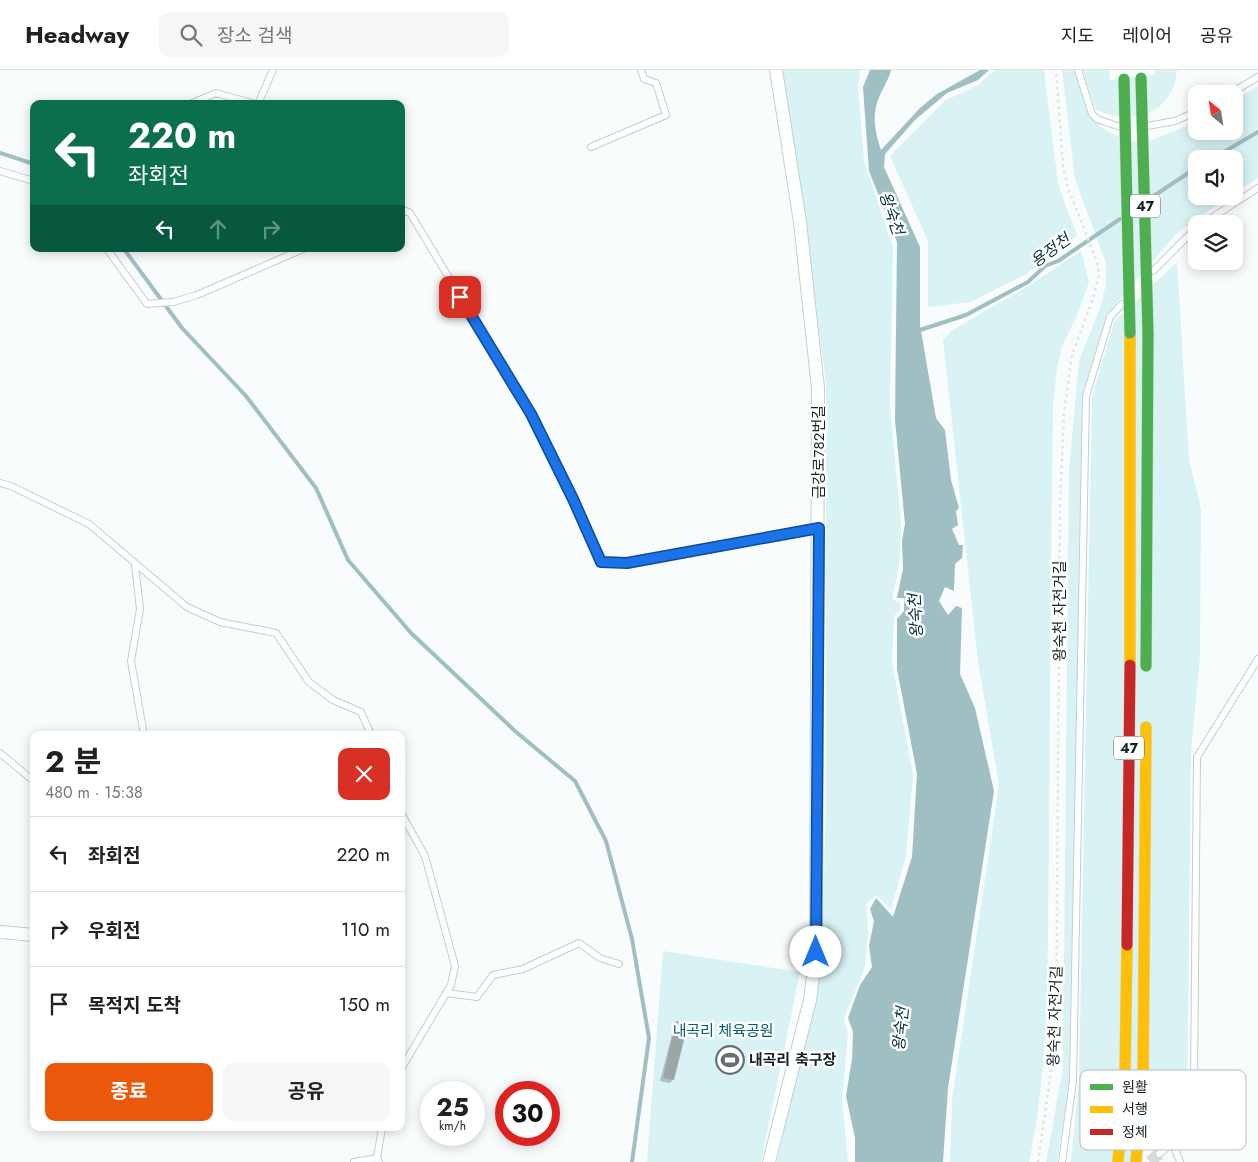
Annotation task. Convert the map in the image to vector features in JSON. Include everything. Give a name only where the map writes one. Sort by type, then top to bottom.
[{"type":"highway","name":"47","points":[[1123,74],[1130,333],[1130,691],[1125,1070]]},
{"type":"highway","name":"47","points":[[1141,74],[1148,334],[1146,680]]},
{"type":"highway","name":"47","points":[[1143,1070],[1146,710]]},
{"type":"street","name":"금강로782번길","points":[[769,1162],[810,1000],[816,952],[819,528],[818,388],[800,222],[776,70]]},
{"type":"street","points":[[0,932],[30,934]]},
{"type":"lane","points":[[258,100],[273,70]]},
{"type":"lane","points":[[591,147],[666,115],[656,83],[644,78],[641,70]]},
{"type":"lane","points":[[1078,70],[1092,114],[1110,124],[1132,128],[1175,120],[1188,115]]},
{"type":"lane","points":[[1243,86],[1258,78]]},
{"type":"lane","points":[[199,100],[216,93],[241,100]]},
{"type":"lane","points":[[0,171],[30,180]]},
{"type":"lane","points":[[1216,215],[1258,188]]},
{"type":"lane","points":[[405,210],[410,213],[531,414],[573,499],[601,562],[627,563],[819,528]]},
{"type":"lane","points":[[1062,1162],[1073,1081],[1086,396],[1110,317],[1188,235]]},
{"type":"lane","points":[[109,252],[147,304],[173,302],[197,295],[296,252]]},
{"type":"lane","points":[[0,483],[11,486],[88,524],[187,607],[220,622],[276,633],[309,682],[334,700],[360,712],[369,731]]},
{"type":"lane","points":[[135,565],[140,609],[131,660],[143,731]]},
{"type":"lane","points":[[1194,1070],[1194,869],[1197,757],[1258,659]]},
{"type":"lane","points":[[0,754],[30,778]]},
{"type":"lane","points":[[405,820],[425,856],[455,966],[451,986],[405,1062]]},
{"type":"lane","points":[[447,993],[477,997],[492,975],[523,969],[579,943],[600,958],[619,964]]},
{"type":"lane","points":[[354,1162],[378,1160],[382,1131]]},
{"type":"lane","points":[[1159,1154],[1165,1150]]},
{"type":"lane","points":[[1175,1150],[1180,1162]]},
{"type":"path","name":"왕숙천 자전거길","points":[[1038,1162],[1056,1038],[1060,505],[1064,413],[1072,355],[1099,282],[1094,257],[1067,184],[1063,165],[1056,70]]},
{"type":"green space","points":[[783,70],[860,70],[858,87],[864,161],[893,247],[890,408],[901,523],[899,566],[892,599],[900,603],[900,610],[894,616],[892,662],[913,775],[906,856],[891,909],[876,895],[866,904],[868,932],[865,967],[844,1018],[848,1035],[842,1100],[848,1162],[777,1162],[822,959],[826,799],[826,382]]},
{"type":"green space","points":[[995,70],[1044,70],[1058,184],[1077,236],[1026,274],[970,302],[928,307],[928,241],[890,156],[946,100],[977,86]]},
{"type":"green space","points":[[1062,70],[1074,70],[1089,111],[1101,127],[1125,139],[1142,144],[1188,125],[1188,140],[1243,140],[1243,95],[1258,86],[1258,178],[1243,187],[1243,150],[1188,150],[1188,205],[1217,205],[1203,215],[1188,215],[1188,225],[1178,232],[1106,315],[1083,392],[1069,1082],[1057,1162],[1046,1162],[1063,1068],[1069,470],[1079,361],[1101,306],[1106,284],[1106,263],[1075,179]]},
{"type":"green space","points":[[1082,70],[1109,70],[1110,80],[1155,75],[1155,70],[1177,70],[1174,85],[1168,97],[1159,107],[1148,113],[1123,117],[1096,110]]},
{"type":"green space","points":[[1081,251],[1089,282],[1078,313],[1062,346],[1053,404],[1048,965],[1041,1084],[1036,1123],[1029,1162],[950,1162],[952,1100],[999,785],[978,661],[943,340],[951,331],[1025,288]]},
{"type":"green space","points":[[1177,262],[1189,460],[1201,509],[1200,657],[1191,751],[1187,1070],[1080,1070],[1080,1150],[1144,1150],[1132,1162],[1071,1162],[1079,1082],[1092,398],[1114,322]]},
{"type":"green space","name":"내곡리 축구장","points":[[663,951],[800,972],[761,1162],[647,1162]]},
{"type":"water","name":"왕숙천","points":[[870,70],[891,70],[878,99],[875,115],[875,127],[881,150],[920,108],[937,94],[980,70],[989,70],[978,80],[947,93],[915,120],[885,154],[884,167],[920,247],[920,325],[936,418],[945,430],[951,480],[959,508],[956,511],[958,525],[952,529],[959,545],[963,545],[962,558],[955,564],[954,591],[945,587],[939,601],[948,615],[956,606],[962,608],[960,674],[975,708],[994,791],[948,1088],[943,1162],[855,1162],[855,1138],[846,1096],[852,1059],[853,1032],[848,1018],[860,985],[872,967],[869,946],[874,921],[870,909],[876,898],[893,917],[912,857],[917,774],[897,669],[897,619],[904,611],[904,598],[897,598],[903,569],[902,541],[905,524],[895,420],[897,242],[869,171],[863,87]]},
{"type":"building","points":[[676,1021],[688,1024],[674,1080],[663,1078]]},
{"type":"waterway","name":"용정천","points":[[1227,150],[1258,132]]},
{"type":"waterway","points":[[0,153],[30,163]]},
{"type":"waterway","name":"용정천","points":[[1152,197],[1188,173]]},
{"type":"waterway","name":"용정천","points":[[917,331],[966,315],[1028,282],[1045,266],[1058,261],[1120,219]]},
{"type":"waterway","points":[[126,252],[182,328],[246,396],[316,488],[348,560],[411,633],[515,731],[575,781],[606,841],[632,939],[649,1038],[632,1162]]},
{"type":"tunnel","points":[[1150,1162],[1159,1154]]},
{"type":"traffic: fast","points":[[1141,78],[1148,333]]},
{"type":"traffic: fast","points":[[1124,79],[1130,333]]},
{"type":"traffic: fast","points":[[1146,666],[1148,333]]},
{"type":"traffic: slow","points":[[1130,333],[1130,665]]},
{"type":"traffic: slow","points":[[1143,1070],[1146,727]]},
{"type":"traffic: slow","points":[[1125,1070],[1127,945]]},
{"type":"traffic: slow","points":[[1118,1162],[1119,1150]]},
{"type":"traffic: slow","points":[[1136,1162],[1137,1150]]},
{"type":"traffic: jam","points":[[1127,945],[1130,665]]},
{"type":"place","name":"내곡리 축구장","points":[[730,1060]]},
{"type":"route","points":[[460,297],[531,414],[573,499],[601,562],[627,563],[819,528],[816,952]]},
{"type":"park label","name":"내곡리 체육공원","points":[[723,1031]]}]
